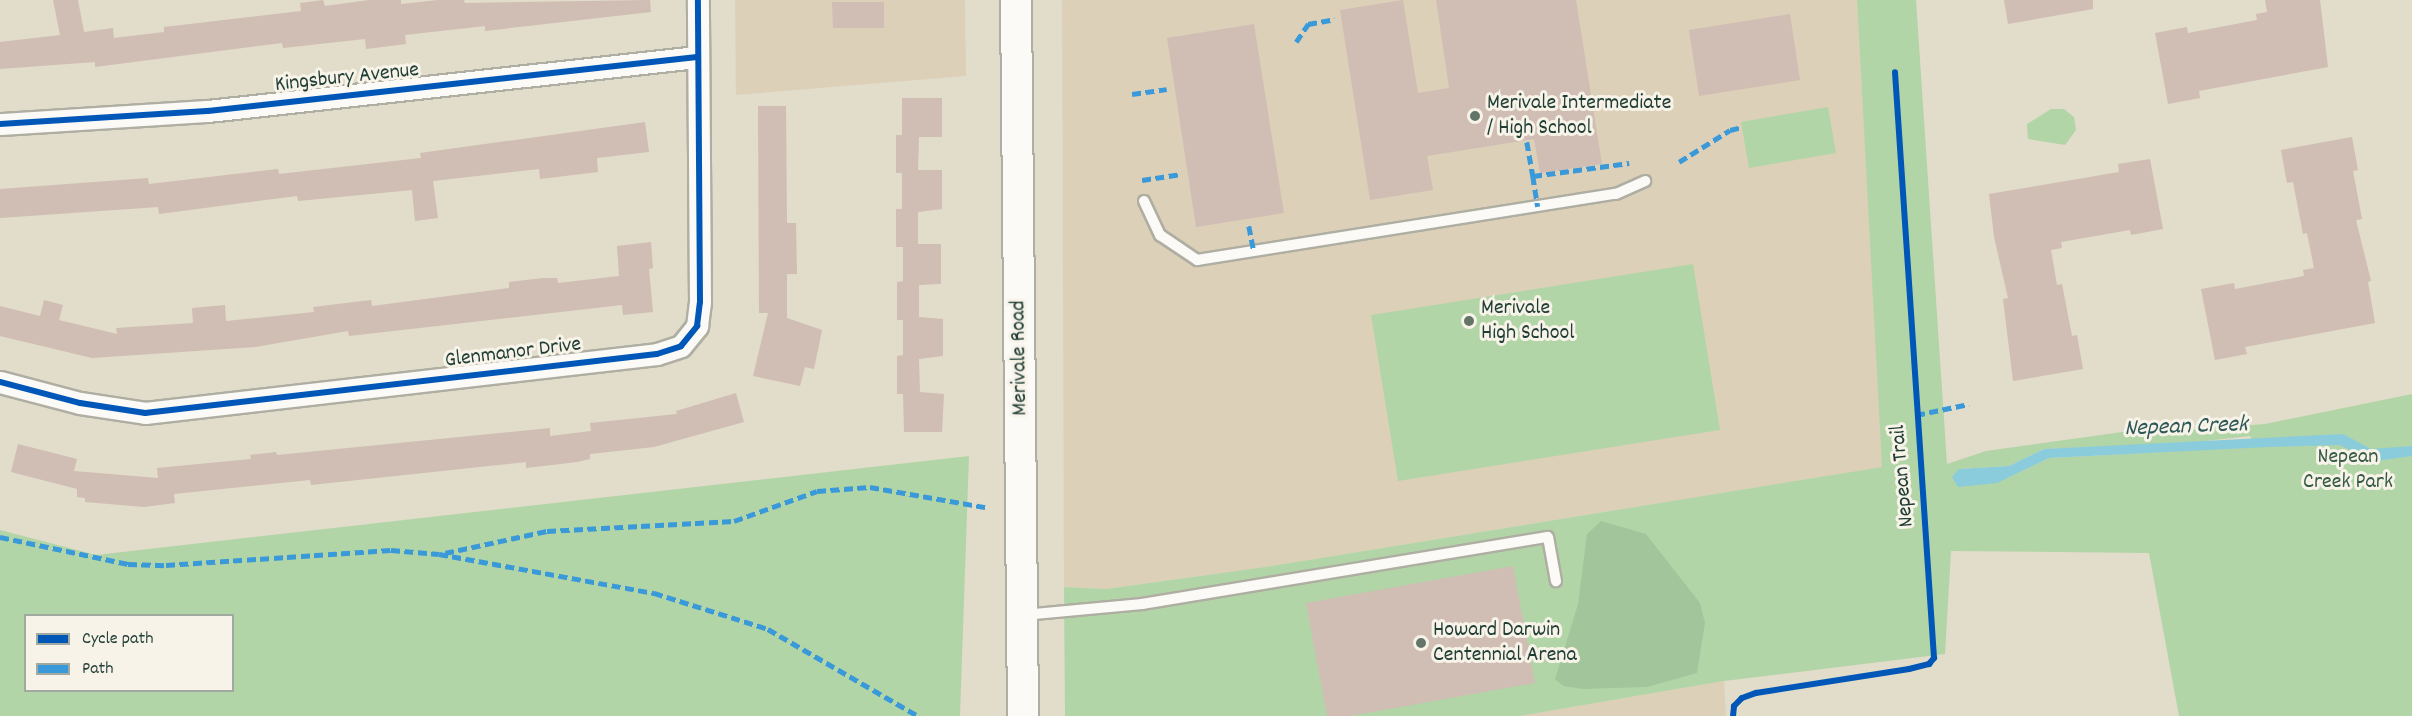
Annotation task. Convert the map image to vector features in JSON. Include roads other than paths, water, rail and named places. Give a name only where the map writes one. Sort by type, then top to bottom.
[{"type":"main road","name":"Merivale Road","points":[[1016,0],[1023,716]]},
{"type":"street","name":"Glenmanor Drive","points":[[0,382],[80,403],[145,413],[657,354],[681,346],[697,326],[700,302],[697,57],[699,0]]},
{"type":"street","name":"Kingsbury Avenue","points":[[0,124],[208,111],[697,57]]},
{"type":"lane","points":[[1144,201],[1160,235],[1197,260],[1616,194],[1645,181]]},
{"type":"lane","points":[[1022,615],[1150,603],[1548,537],[1556,581]]},
{"type":"water","name":"Nepean Creek","points":[[2343,434],[2371,449],[2412,446],[2412,456],[2376,461],[2339,445],[2268,447],[2049,458],[1997,483],[1958,487],[1952,477],[1959,469],[2009,466],[2044,449]]},
{"type":"place","name":"Merivale Intermediate / High School","points":[[1475,116]]},
{"type":"place","name":"Merivale High School","points":[[1469,321]]},
{"type":"place","name":"Howard Darwin Centennial Arena","points":[[1421,643]]},
{"type":"park label","name":"Nepean Creek Park","points":[[2348,470]]}]
